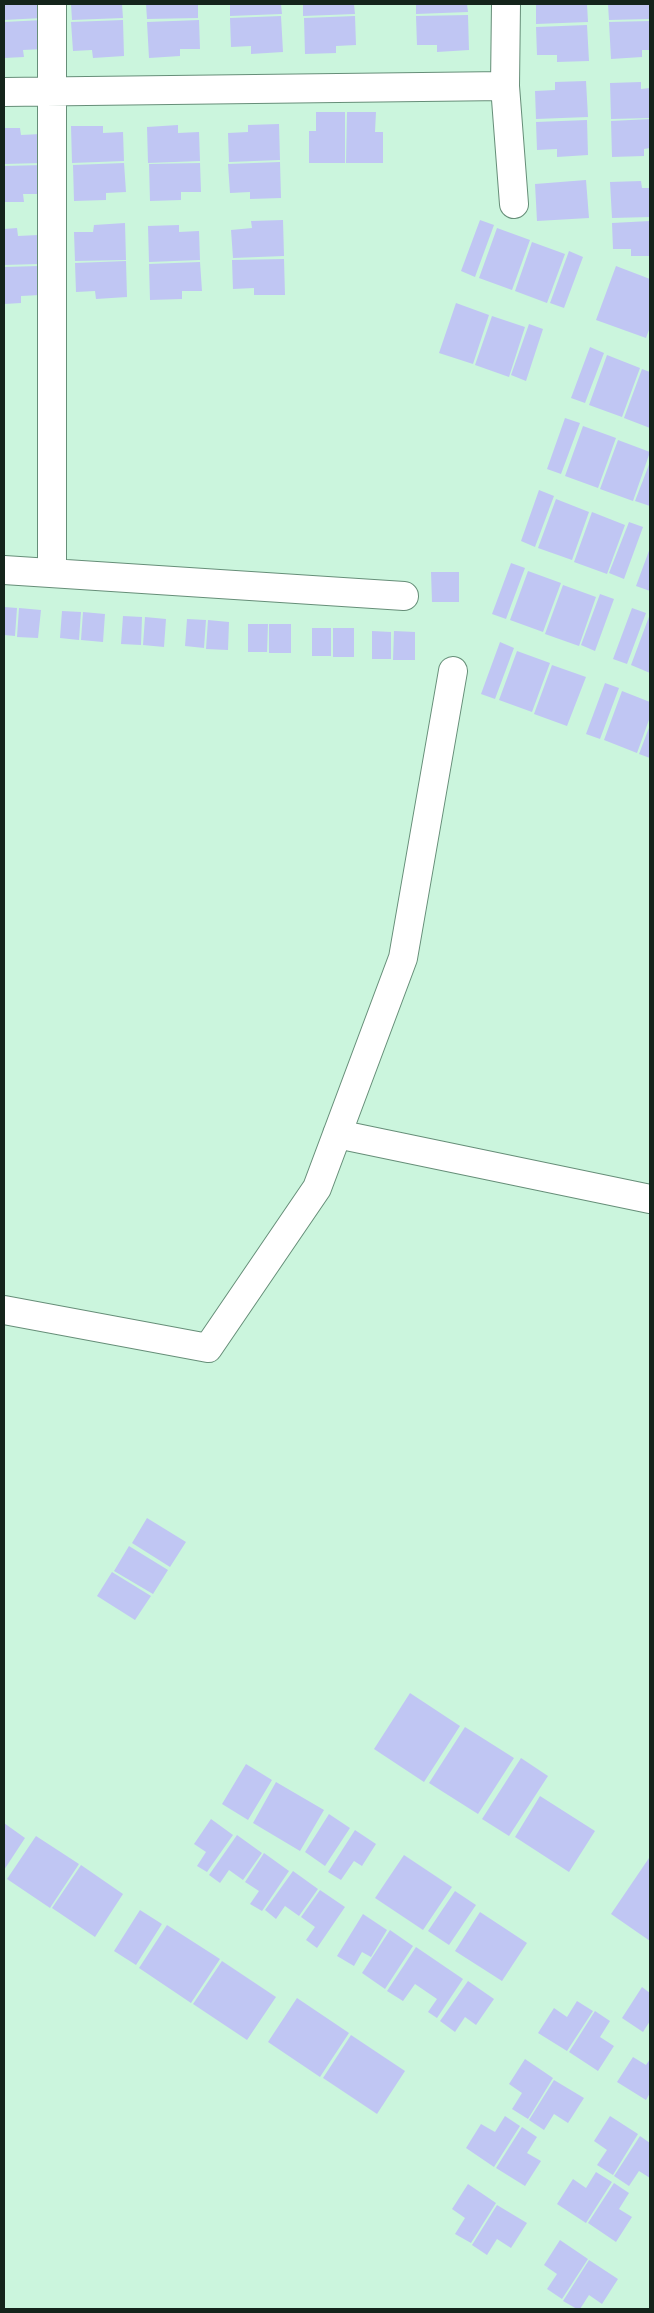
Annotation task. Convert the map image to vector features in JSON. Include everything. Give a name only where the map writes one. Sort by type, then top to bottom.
[{"type":"street","points":[[52,4],[50,91],[52,573]]},
{"type":"street","points":[[506,4],[505,86],[514,204]]},
{"type":"street","points":[[4,92],[505,86]]},
{"type":"street","points":[[4,570],[404,596]]},
{"type":"street","points":[[4,1310],[208,1348],[317,1188],[403,958],[453,671]]},
{"type":"street","points":[[337,1134],[650,1199]]},
{"type":"building","points":[[4,4],[41,4],[42,18],[4,20]]},
{"type":"building","points":[[71,4],[122,4],[123,18],[72,20]]},
{"type":"building","points":[[146,4],[198,4],[198,18],[147,19]]},
{"type":"building","points":[[230,4],[281,4],[282,14],[230,16]]},
{"type":"building","points":[[303,4],[354,4],[355,14],[303,16]]},
{"type":"building","points":[[416,4],[467,4],[468,12],[416,14]]},
{"type":"building","points":[[536,4],[587,4],[588,22],[536,24]]},
{"type":"building","points":[[608,4],[650,4],[650,19],[609,20]]},
{"type":"building","points":[[468,15],[469,50],[437,52],[437,45],[417,45],[416,16]]},
{"type":"building","points":[[281,16],[283,52],[251,54],[251,46],[231,47],[230,18]]},
{"type":"building","points":[[355,16],[356,45],[336,46],[336,53],[305,54],[304,18]]},
{"type":"building","points":[[43,20],[44,49],[23,50],[24,57],[4,58],[4,22]]},
{"type":"building","points":[[123,20],[124,56],[93,58],[92,50],[73,51],[71,22]]},
{"type":"building","points":[[199,20],[200,49],[180,49],[180,56],[149,58],[147,22]]},
{"type":"building","points":[[650,21],[650,50],[642,50],[642,57],[611,59],[609,22]]},
{"type":"building","points":[[587,25],[589,61],[557,62],[557,55],[537,55],[536,27]]},
{"type":"building","points":[[586,81],[588,117],[536,119],[535,91],[555,90],[555,82]]},
{"type":"building","points":[[641,82],[641,89],[650,88],[650,118],[611,119],[610,83]]},
{"type":"building","points":[[316,112],[345,112],[345,163],[309,163],[309,131],[316,131]]},
{"type":"building","points":[[347,112],[376,112],[375,132],[383,132],[383,163],[346,163]]},
{"type":"building","points":[[650,119],[650,148],[644,149],[644,156],[612,157],[611,121]]},
{"type":"building","points":[[587,120],[588,155],[557,157],[557,149],[537,150],[536,122]]},
{"type":"building","points":[[279,124],[280,160],[229,162],[228,133],[248,132],[248,125]]},
{"type":"building","points":[[178,125],[178,133],[199,132],[200,161],[148,163],[147,127]]},
{"type":"building","points":[[71,126],[103,126],[103,133],[123,132],[124,161],[72,163]]},
{"type":"building","points":[[4,128],[20,128],[21,135],[41,134],[42,163],[4,164]]},
{"type":"building","points":[[280,162],[281,198],[250,199],[250,192],[230,193],[228,164]]},
{"type":"building","points":[[124,163],[126,192],[106,193],[106,200],[74,201],[73,165]]},
{"type":"building","points":[[200,163],[201,192],[181,192],[181,200],[150,201],[149,164]]},
{"type":"building","points":[[43,165],[44,194],[23,194],[24,202],[4,202],[4,166]]},
{"type":"building","points":[[586,180],[589,218],[537,221],[535,184]]},
{"type":"building","points":[[641,181],[642,188],[650,188],[650,217],[612,218],[610,182]]},
{"type":"building","points":[[283,220],[284,256],[233,258],[231,230],[252,228],[251,221]]},
{"type":"building","points":[[480,220],[494,225],[475,277],[461,271]]},
{"type":"building","points":[[650,221],[650,256],[631,256],[631,249],[613,249],[612,223]]},
{"type":"building","points":[[125,223],[126,260],[75,261],[74,232],[93,232],[94,225]]},
{"type":"building","points":[[179,225],[179,232],[199,231],[200,260],[149,262],[148,226]]},
{"type":"building","points":[[17,228],[18,236],[38,235],[39,264],[4,265],[4,229]]},
{"type":"building","points":[[497,228],[530,240],[512,290],[479,278]]},
{"type":"building","points":[[532,242],[565,254],[547,303],[515,291]]},
{"type":"building","points":[[569,251],[583,257],[564,308],[550,303]]},
{"type":"building","points":[[284,259],[285,295],[254,295],[254,288],[233,289],[232,260]]},
{"type":"building","points":[[126,261],[127,297],[96,299],[95,291],[76,292],[75,263]]},
{"type":"building","points":[[200,262],[202,291],[182,291],[182,299],[150,300],[149,264]]},
{"type":"building","points":[[39,266],[40,295],[21,296],[21,303],[4,304],[4,267]]},
{"type":"building","points":[[616,266],[650,279],[650,327],[646,338],[596,320]]},
{"type":"building","points":[[456,303],[489,315],[473,364],[439,353]]},
{"type":"building","points":[[492,316],[525,327],[509,377],[475,365]]},
{"type":"building","points":[[529,324],[543,329],[526,381],[511,375]]},
{"type":"building","points":[[590,347],[604,353],[585,403],[571,398]]},
{"type":"building","points":[[607,355],[640,368],[622,417],[589,405]]},
{"type":"building","points":[[642,369],[650,372],[650,428],[624,418]]},
{"type":"building","points":[[565,418],[580,423],[561,474],[547,469]]},
{"type":"building","points":[[583,426],[616,438],[598,488],[565,476]]},
{"type":"building","points":[[618,440],[650,452],[633,501],[600,489]]},
{"type":"building","points":[[650,462],[650,506],[635,501]]},
{"type":"building","points":[[539,490],[554,496],[535,547],[521,541]]},
{"type":"building","points":[[556,499],[589,512],[572,560],[538,548]]},
{"type":"building","points":[[592,512],[625,525],[607,574],[574,562]]},
{"type":"building","points":[[629,522],[643,527],[624,579],[609,573]]},
{"type":"building","points":[[650,548],[650,591],[636,586]]},
{"type":"building","points":[[511,563],[525,568],[506,619],[492,614]]},
{"type":"building","points":[[528,571],[561,583],[543,632],[510,620]]},
{"type":"building","points":[[431,572],[459,572],[459,602],[432,602]]},
{"type":"building","points":[[563,585],[596,597],[579,646],[545,634]]},
{"type":"building","points":[[600,594],[614,599],[595,651],[581,645]]},
{"type":"building","points":[[4,607],[17,608],[15,636],[4,635]]},
{"type":"building","points":[[19,608],[41,610],[38,638],[17,637]]},
{"type":"building","points":[[632,608],[646,613],[627,664],[613,659]]},
{"type":"building","points":[[62,611],[81,612],[79,640],[60,638]]},
{"type":"building","points":[[83,612],[105,614],[103,642],[81,640]]},
{"type":"building","points":[[650,614],[650,673],[631,665]]},
{"type":"building","points":[[123,616],[142,617],[141,645],[121,644]]},
{"type":"building","points":[[145,617],[166,619],[164,647],[143,645]]},
{"type":"building","points":[[187,619],[206,620],[204,648],[185,646]]},
{"type":"building","points":[[208,620],[229,622],[228,650],[206,649]]},
{"type":"building","points":[[248,624],[268,624],[267,652],[248,652]]},
{"type":"building","points":[[269,624],[291,624],[291,653],[269,653]]},
{"type":"building","points":[[312,628],[331,628],[331,656],[312,656]]},
{"type":"building","points":[[333,628],[354,628],[354,657],[333,657]]},
{"type":"building","points":[[372,631],[391,632],[391,659],[372,659]]},
{"type":"building","points":[[394,631],[415,632],[415,660],[393,660]]},
{"type":"building","points":[[500,642],[514,648],[495,699],[481,694]]},
{"type":"building","points":[[517,651],[550,663],[532,712],[499,700]]},
{"type":"building","points":[[552,665],[586,677],[567,726],[534,714]]},
{"type":"building","points":[[605,683],[619,688],[600,739],[586,734]]},
{"type":"building","points":[[622,691],[650,702],[650,717],[637,753],[604,740]]},
{"type":"building","points":[[650,725],[650,758],[639,754]]},
{"type":"building","points":[[147,1518],[186,1542],[170,1567],[132,1543]]},
{"type":"building","points":[[129,1546],[168,1570],[153,1594],[114,1571]]},
{"type":"building","points":[[112,1572],[151,1596],[135,1620],[97,1596]]},
{"type":"building","points":[[410,1693],[460,1726],[424,1782],[374,1749]]},
{"type":"building","points":[[465,1727],[514,1758],[478,1814],[429,1783]]},
{"type":"building","points":[[521,1758],[548,1776],[509,1836],[482,1819]]},
{"type":"building","points":[[246,1764],[272,1780],[248,1820],[222,1804]]},
{"type":"building","points":[[276,1782],[324,1810],[300,1851],[253,1823]]},
{"type":"building","points":[[540,1796],[595,1831],[569,1872],[515,1837]]},
{"type":"building","points":[[329,1814],[350,1828],[325,1866],[305,1852]]},
{"type":"building","points":[[211,1819],[233,1835],[207,1872],[197,1866],[206,1852],[194,1844]]},
{"type":"building","points":[[4,1823],[25,1838],[4,1870]]},
{"type":"building","points":[[355,1830],[376,1844],[362,1866],[354,1861],[341,1880],[328,1872]]},
{"type":"building","points":[[237,1835],[262,1853],[243,1880],[229,1870],[220,1883],[209,1875]]},
{"type":"building","points":[[36,1836],[79,1864],[50,1908],[7,1879]]},
{"type":"building","points":[[264,1853],[289,1871],[262,1911],[250,1904],[259,1891],[245,1882]]},
{"type":"building","points":[[404,1855],[452,1887],[423,1930],[375,1898]]},
{"type":"building","points":[[650,1859],[650,1941],[611,1914]]},
{"type":"building","points":[[81,1865],[123,1894],[95,1937],[52,1908]]},
{"type":"building","points":[[293,1871],[318,1889],[299,1916],[285,1906],[276,1919],[265,1910]]},
{"type":"building","points":[[320,1890],[345,1907],[317,1948],[306,1940],[315,1927],[301,1917]]},
{"type":"building","points":[[455,1891],[476,1905],[449,1945],[428,1931]]},
{"type":"building","points":[[140,1910],[162,1924],[136,1965],[114,1951]]},
{"type":"building","points":[[480,1912],[527,1943],[502,1981],[455,1951]]},
{"type":"building","points":[[363,1914],[387,1930],[371,1957],[362,1952],[354,1966],[337,1956]]},
{"type":"building","points":[[167,1925],[220,1959],[191,2003],[139,1968]]},
{"type":"building","points":[[390,1930],[413,1946],[385,1989],[362,1973]]},
{"type":"building","points":[[416,1947],[463,1979],[437,2018],[428,2012],[437,1999],[415,1984],[403,2001],[387,1991]]},
{"type":"building","points":[[222,1961],[276,1997],[247,2040],[193,2004]]},
{"type":"building","points":[[468,1981],[494,1999],[476,2025],[465,2017],[455,2032],[440,2021]]},
{"type":"building","points":[[642,1987],[650,1993],[650,2021],[643,2032],[622,2018]]},
{"type":"building","points":[[297,1998],[349,2033],[320,2077],[268,2042]]},
{"type":"building","points":[[577,2001],[593,2011],[567,2051],[538,2033],[554,2008],[567,2017]]},
{"type":"building","points":[[595,2011],[610,2021],[600,2037],[614,2046],[598,2071],[569,2052]]},
{"type":"building","points":[[351,2035],[405,2071],[377,2114],[323,2078]]},
{"type":"building","points":[[633,2057],[646,2065],[650,2059],[650,2093],[646,2100],[617,2082]]},
{"type":"building","points":[[525,2059],[553,2078],[528,2119],[512,2109],[522,2093],[509,2084]]},
{"type":"building","points":[[554,2080],[584,2098],[568,2123],[554,2114],[544,2130],[529,2120]]},
{"type":"building","points":[[505,2116],[520,2126],[494,2167],[466,2148],[481,2124],[495,2132]]},
{"type":"building","points":[[610,2116],[638,2134],[613,2175],[597,2165],[607,2150],[594,2141]]},
{"type":"building","points":[[522,2127],[537,2137],[527,2153],[541,2161],[525,2186],[496,2168]]},
{"type":"building","points":[[640,2136],[650,2143],[650,2178],[639,2171],[629,2186],[614,2176]]},
{"type":"building","points":[[596,2172],[612,2182],[586,2223],[557,2204],[573,2179],[586,2188]]},
{"type":"building","points":[[614,2183],[629,2193],[619,2209],[632,2217],[616,2242],[588,2223]]},
{"type":"building","points":[[468,2184],[496,2203],[471,2243],[455,2234],[465,2218],[452,2209]]},
{"type":"building","points":[[497,2205],[527,2223],[511,2248],[497,2239],[487,2255],[472,2245]]},
{"type":"building","points":[[560,2240],[588,2259],[562,2299],[547,2289],[557,2274],[544,2265]]},
{"type":"building","points":[[589,2260],[618,2279],[602,2304],[589,2295],[580,2309],[577,2309],[563,2301]]}]
